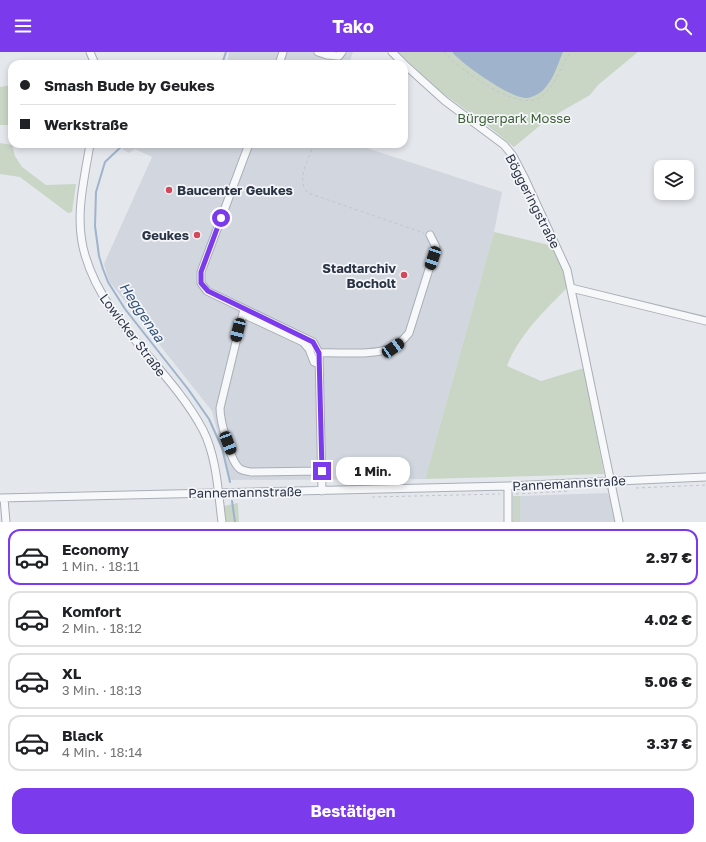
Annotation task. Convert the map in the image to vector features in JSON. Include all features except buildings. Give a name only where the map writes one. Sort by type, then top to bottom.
[{"type":"street","points":[[318,52],[327,55],[339,56],[342,52]]},
{"type":"street","name":"Böggeringstraße","points":[[392,52],[400,60]]},
{"type":"street","name":"Böggeringstraße","points":[[408,68],[445,101],[504,145],[513,156],[558,250],[567,270],[619,522]]},
{"type":"street","name":"Lowicker Straße","points":[[89,148],[79,219],[84,255],[96,283],[105,299],[121,322],[193,414],[204,432],[214,464],[222,522]]},
{"type":"street","points":[[248,148],[201,272],[201,283],[208,291],[303,342],[309,349],[314,362],[319,364]]},
{"type":"street","points":[[319,353],[378,351],[393,348],[402,342],[408,333],[436,247],[430,235]]},
{"type":"street","points":[[571,288],[706,321]]},
{"type":"street","points":[[243,311],[313,342],[319,353],[322,491]]},
{"type":"street","points":[[243,311],[220,408],[221,423],[236,464],[244,471],[251,472],[322,471]]},
{"type":"street","name":"Pannemannstraße","points":[[2,498],[508,486],[610,480],[706,477]]},
{"type":"street","points":[[508,486],[508,522]]},
{"type":"street","points":[[2,498],[6,522]]},
{"type":"path","points":[[444,52],[477,78],[506,97],[525,101],[541,97],[557,80],[571,52]]},
{"type":"path","points":[[313,148],[302,181],[303,188],[308,193],[430,235]]},
{"type":"shaded area","points":[[229,52],[353,52],[350,60],[228,60]]},
{"type":"shaded area","points":[[366,148],[502,192],[494,232],[425,479],[230,480],[212,411],[109,281],[104,264],[152,157],[135,149],[129,153],[122,149]]},
{"type":"shaded area","points":[[607,493],[610,497],[616,522],[520,522],[520,496]]},
{"type":"green space","name":"Bürgerpark Mosse","points":[[398,52],[452,52],[489,81],[518,96],[547,86],[563,52],[638,52],[598,85],[590,95],[548,119],[514,147],[441,92]]},
{"type":"green space","points":[[8,86],[8,125],[0,125],[0,87]]},
{"type":"green space","points":[[0,143],[8,144],[8,148],[13,148],[15,156],[22,167],[46,185],[76,184],[72,212],[68,213],[20,177],[0,174]]},
{"type":"green space","points":[[494,232],[553,246],[566,278],[567,288],[541,314],[525,334],[507,366],[541,381],[584,368],[604,474],[425,479]]},
{"type":"green space","points":[[513,496],[520,496],[520,522],[513,522]]},
{"type":"green space","points":[[238,503],[239,522],[226,522],[224,506]]},
{"type":"water","points":[[452,52],[563,52],[550,82],[541,92],[527,98],[510,93],[487,80]]},
{"type":"waterway","name":"Heggenaa","points":[[223,60],[226,52]]},
{"type":"waterway","name":"Heggenaa","points":[[120,148],[105,162],[96,192],[95,226],[99,256],[103,269],[108,282],[125,309],[188,389],[209,419],[222,448],[230,482]]},
{"type":"waterway","name":"Heggenaa","points":[[232,501],[235,522]]},
{"type":"place","name":"Baucenter Geukes","points":[[169,190]]},
{"type":"place","name":"Geukes","points":[[197,235]]},
{"type":"place","name":"Stadtarchiv Bocholt","points":[[404,275]]},
{"type":"route","points":[[221,218],[201,272],[201,283],[208,291],[313,342],[319,353],[322,471]]}]
